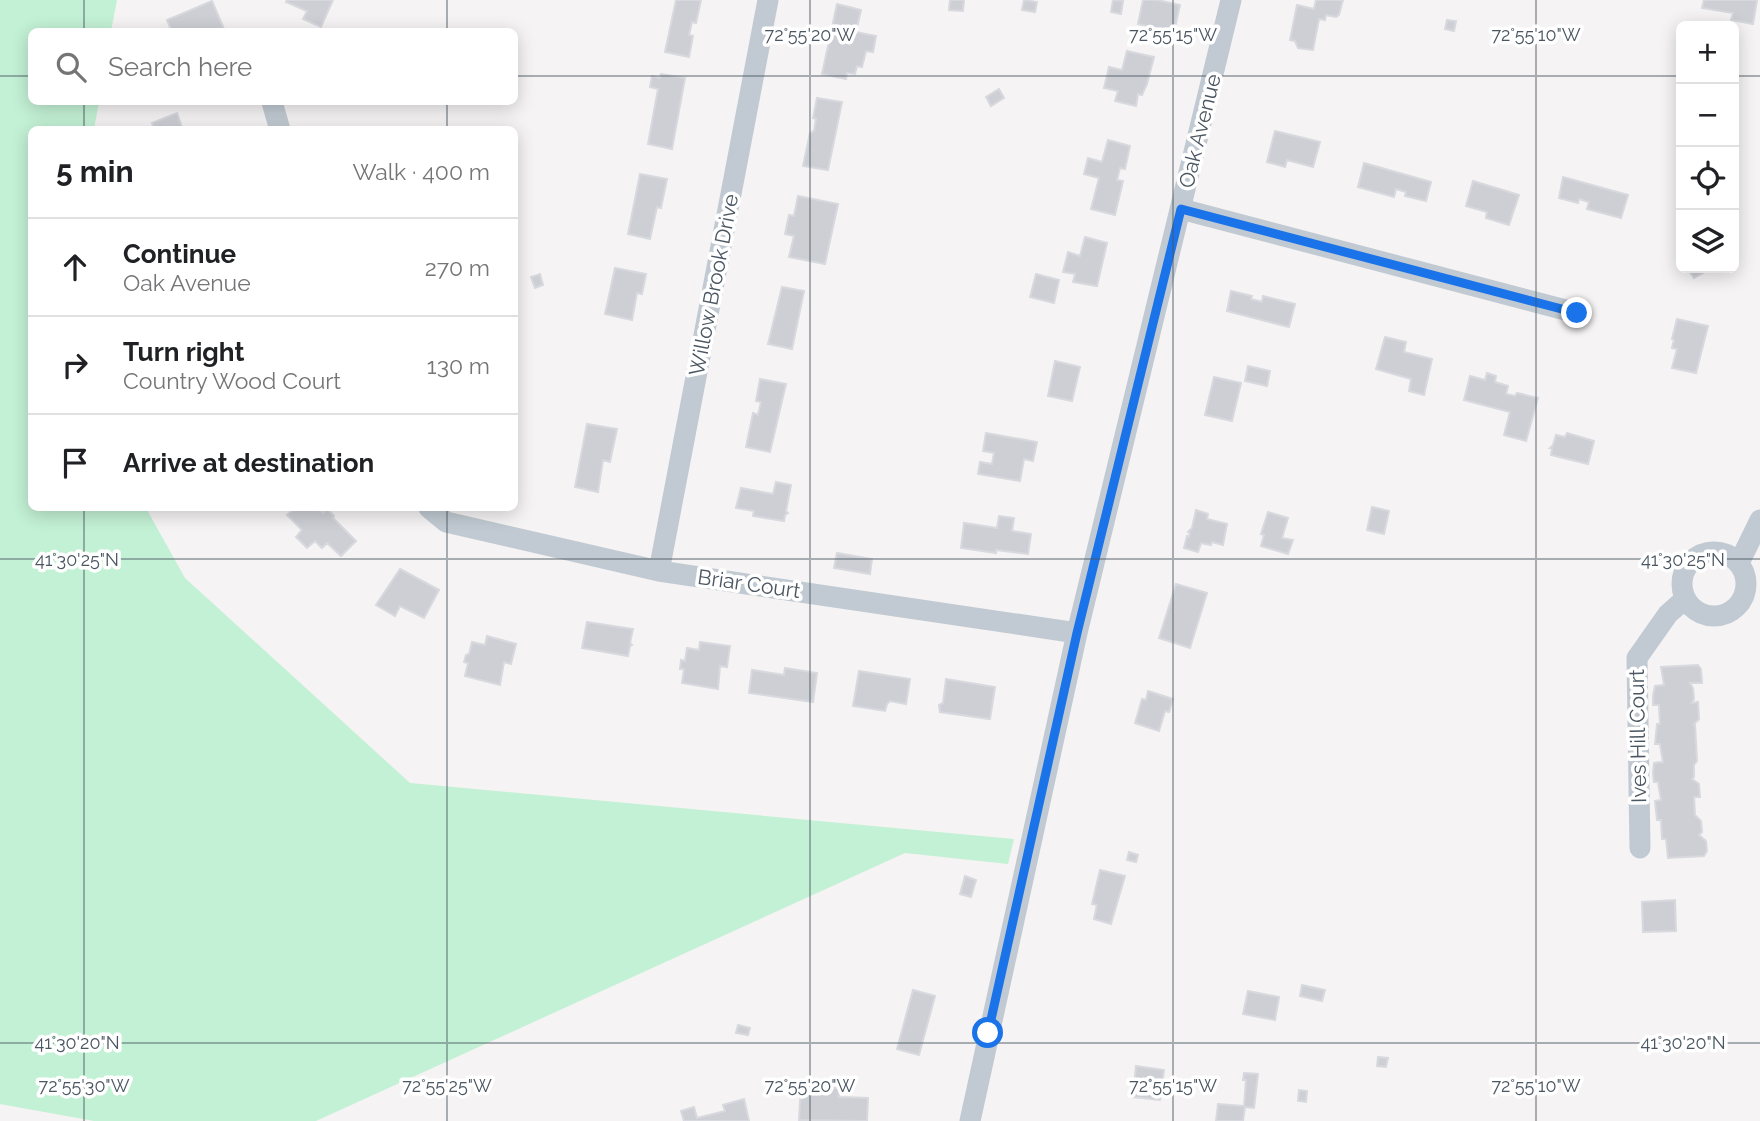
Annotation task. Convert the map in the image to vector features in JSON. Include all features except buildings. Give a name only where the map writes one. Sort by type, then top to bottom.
[{"type":"street","name":"Willow Brook Drive","points":[[659,571],[768,0]]},
{"type":"street","name":"Oak Avenue","points":[[970,1121],[1077,633],[1231,0]]},
{"type":"street","points":[[273,105],[279,126]]},
{"type":"street","points":[[1181,209],[1577,313]]},
{"type":"street","name":"Briar Court","points":[[433,511],[446,522],[659,571],[1077,633]]},
{"type":"street","points":[[1739,563],[1760,520]]},
{"type":"street","points":[[1711,552],[1731,556],[1739,563],[1747,580],[1747,589],[1739,606],[1730,612],[1710,616],[1700,613],[1685,598],[1682,578],[1692,560],[1711,552]]},
{"type":"street","name":"Ives Hill Court","points":[[1640,848],[1637,658],[1668,614],[1685,598]]},
{"type":"green space","points":[[0,0],[117,0],[112,28],[28,28],[28,105],[98,105],[95,126],[28,126],[28,511],[148,511],[185,578],[410,783],[1014,839],[1008,864],[905,853],[316,1121],[94,1121],[0,1104]]},
{"type":"route","points":[[988,1033],[1077,633],[1181,209],[1577,313]]}]
